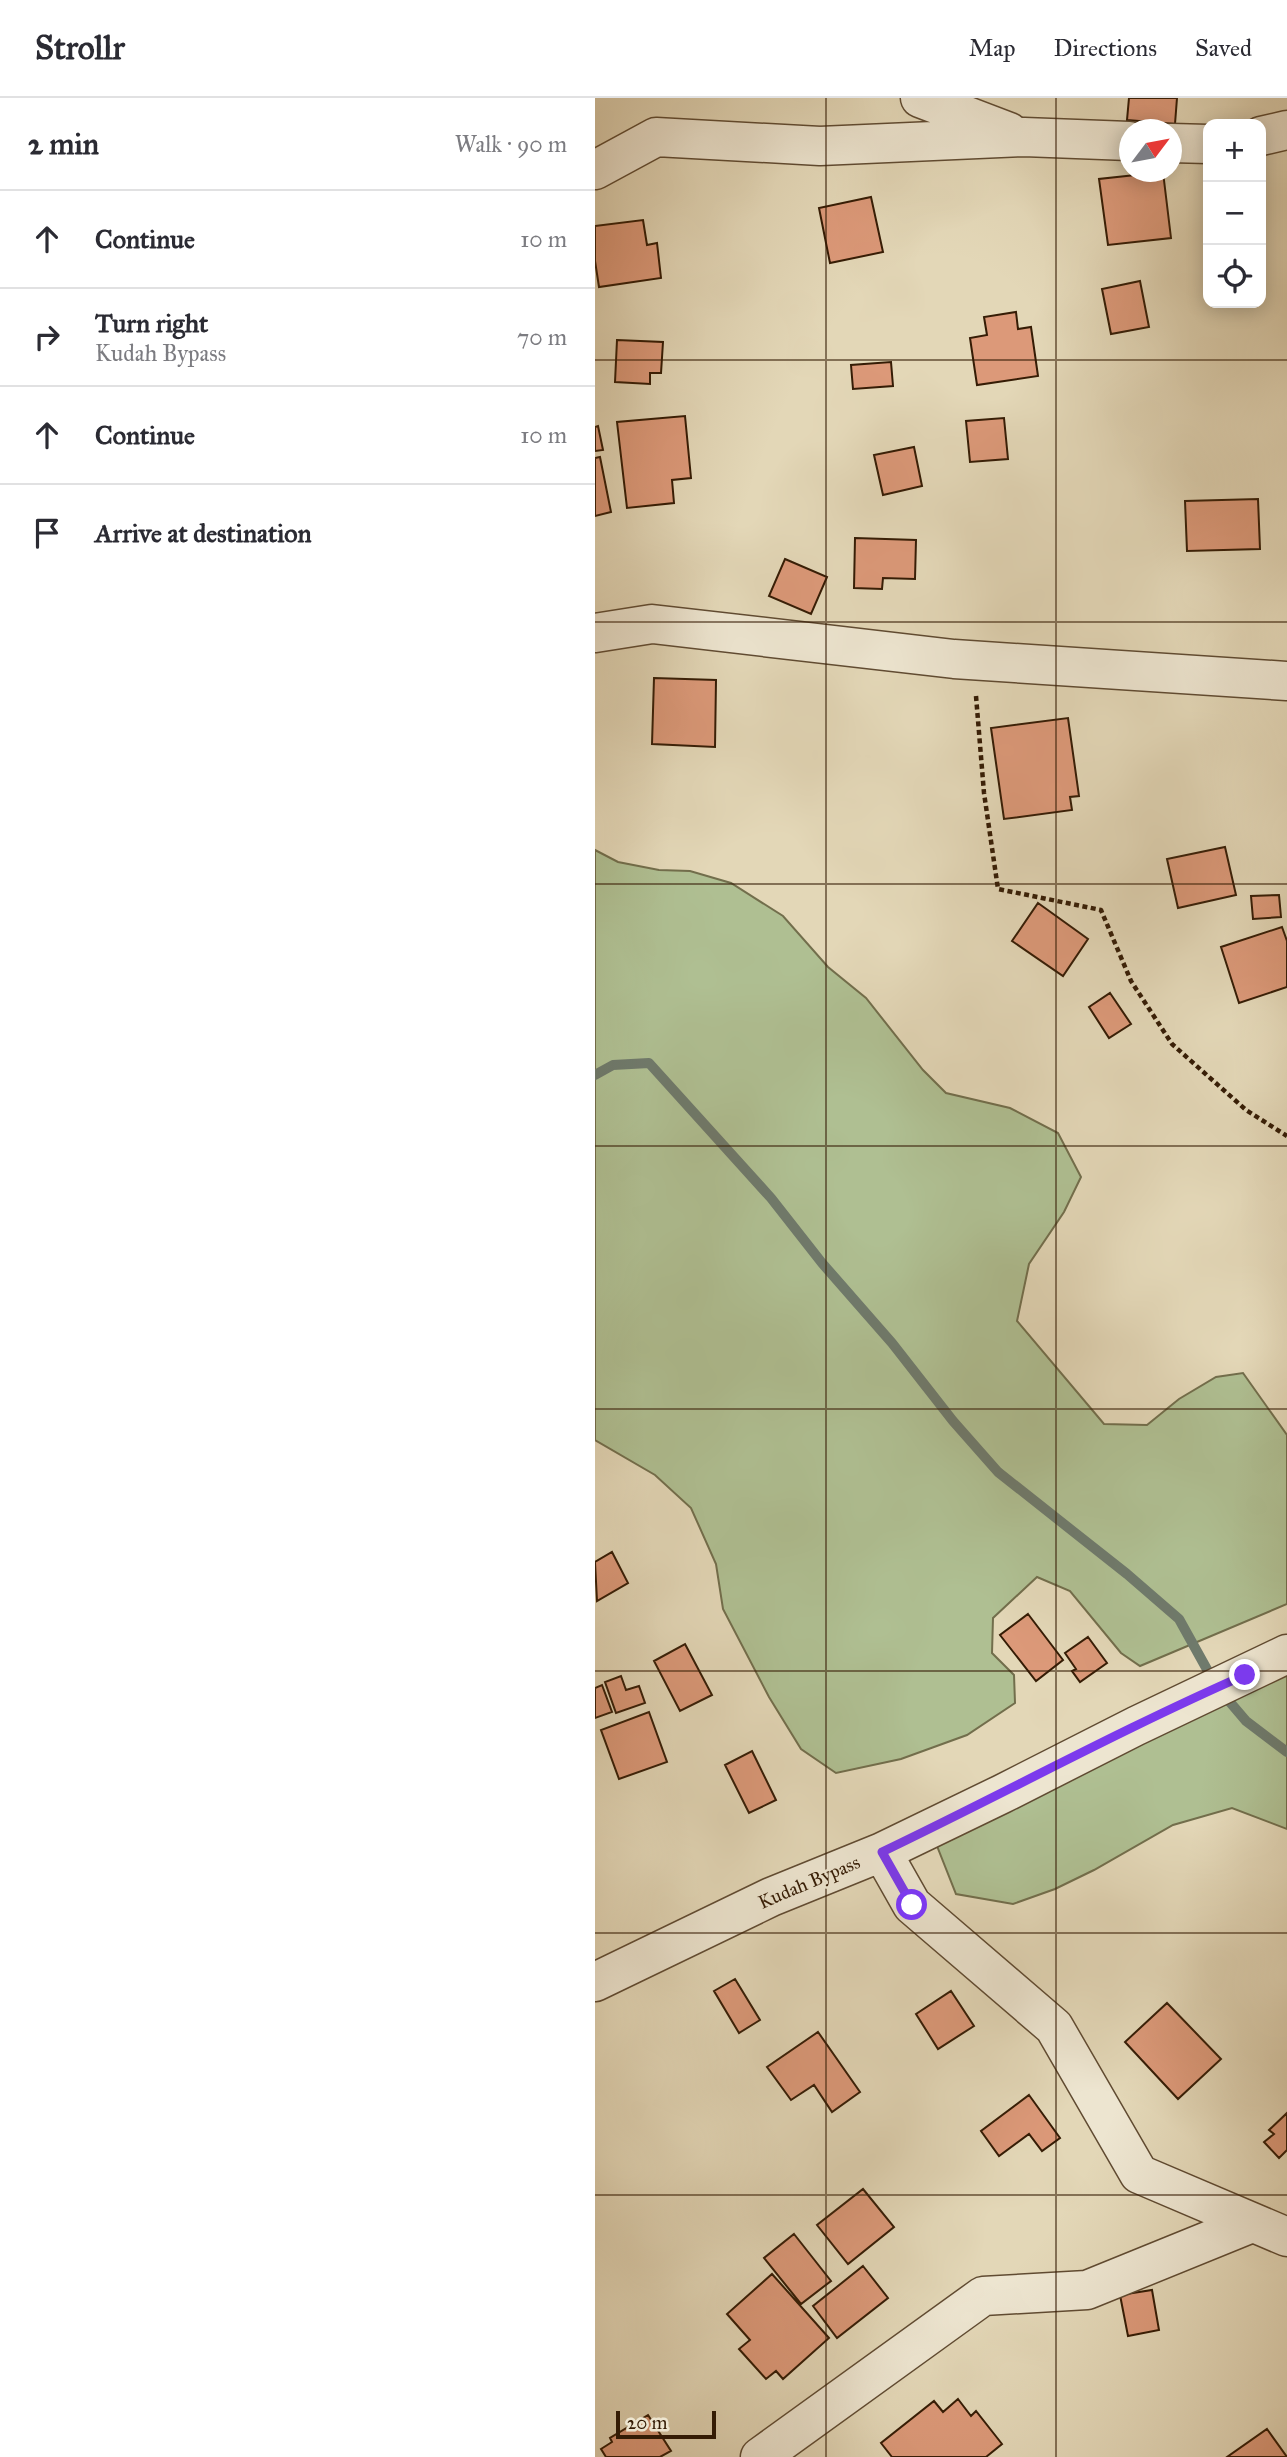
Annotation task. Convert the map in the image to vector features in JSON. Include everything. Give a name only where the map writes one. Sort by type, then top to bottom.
[{"type":"street","points":[[920,98],[1024,137]]},
{"type":"street","points":[[1266,135],[1287,130]]},
{"type":"street","points":[[595,170],[656,137],[820,146],[1024,137],[1119,141]]},
{"type":"street","points":[[1182,143],[1203,144]]},
{"type":"street","points":[[595,633],[652,624],[976,660],[1287,681]]},
{"type":"street","name":"Kudah Bypass","points":[[595,1982],[771,1897],[882,1852],[1287,1654]]},
{"type":"street","points":[[882,1852],[912,1905],[1054,2027],[1139,2174],[1287,2237]]},
{"type":"street","points":[[760,2457],[983,2296],[1087,2290],[1252,2223]]},
{"type":"path","points":[[976,660],[976,712],[983,793],[997,889],[1101,911],[1131,981],[1172,1044],[1245,1110],[1287,1136]]},
{"type":"green space","points":[[595,850],[618,862],[659,870],[690,871],[731,883],[783,916],[828,967],[866,998],[923,1070],[946,1093],[1010,1108],[1058,1133],[1081,1177],[1064,1212],[1029,1264],[1017,1321],[1104,1424],[1147,1425],[1179,1399],[1216,1377],[1243,1373],[1287,1435],[1287,1604],[1140,1666],[1121,1653],[1070,1591],[1037,1577],[993,1618],[992,1653],[1014,1675],[1015,1703],[967,1735],[901,1759],[836,1773],[801,1749],[769,1697],[723,1609],[716,1564],[691,1508],[655,1475],[595,1440]]},
{"type":"green space","points":[[1287,1659],[1287,1829],[1232,1808],[1173,1825],[1094,1870],[1055,1889],[1013,1904],[956,1894],[937,1846]]},
{"type":"building","points":[[1129,98],[1177,98],[1175,119],[1127,119]]},
{"type":"building","points":[[1119,177],[1119,182],[1164,182],[1171,238],[1108,245],[1099,179]]},
{"type":"building","points":[[871,197],[883,252],[830,263],[819,208]]},
{"type":"building","points":[[643,220],[647,245],[657,243],[661,278],[599,287],[595,261],[595,226]]},
{"type":"building","points":[[1140,281],[1149,327],[1111,334],[1102,289]]},
{"type":"building","points":[[1016,312],[1018,329],[1031,327],[1038,376],[977,385],[970,338],[987,335],[984,317]]},
{"type":"building","points":[[617,340],[663,342],[661,373],[650,373],[650,384],[615,382]]},
{"type":"building","points":[[891,362],[893,386],[853,389],[851,365]]},
{"type":"building","points":[[685,416],[691,478],[672,480],[674,503],[627,508],[617,422]]},
{"type":"building","points":[[1004,418],[1008,459],[970,462],[966,421]]},
{"type":"building","points":[[598,426],[603,450],[595,451],[595,427]]},
{"type":"building","points":[[914,447],[922,486],[883,495],[874,455]]},
{"type":"building","points":[[600,457],[611,512],[595,516],[595,458]]},
{"type":"building","points":[[1258,499],[1260,549],[1187,551],[1185,501]]},
{"type":"building","points":[[855,538],[916,540],[915,579],[883,578],[882,589],[854,588]]},
{"type":"building","points":[[785,559],[827,577],[811,614],[769,596]]},
{"type":"building","points":[[654,678],[716,680],[715,747],[652,744]]},
{"type":"building","points":[[1068,718],[1079,796],[1070,797],[1072,810],[1004,819],[991,728]]},
{"type":"building","points":[[1225,847],[1236,895],[1178,908],[1167,859]]},
{"type":"building","points":[[1279,895],[1281,917],[1253,919],[1251,896]]},
{"type":"building","points":[[1038,903],[1088,939],[1063,976],[1012,941]]},
{"type":"building","points":[[1282,927],[1287,941],[1287,987],[1239,1003],[1221,947]]},
{"type":"building","points":[[1110,993],[1131,1024],[1109,1038],[1089,1007]]},
{"type":"building","points":[[612,1552],[628,1583],[597,1601],[595,1562]]},
{"type":"building","points":[[1028,1614],[1063,1660],[1036,1681],[1000,1635]]},
{"type":"building","points":[[1088,1637],[1107,1663],[1080,1682],[1072,1671],[1076,1669],[1065,1653]]},
{"type":"building","points":[[685,1644],[712,1695],[680,1711],[654,1661]]},
{"type":"building","points":[[621,1676],[626,1690],[639,1686],[645,1703],[616,1713],[605,1682]]},
{"type":"building","points":[[602,1685],[612,1712],[595,1718],[595,1688]]},
{"type":"building","points":[[649,1712],[667,1762],[619,1779],[601,1730]]},
{"type":"building","points":[[752,1751],[776,1800],[749,1813],[725,1765]]},
{"type":"building","points":[[735,1979],[760,2020],[739,2033],[714,1991]]},
{"type":"building","points":[[951,1991],[974,2026],[938,2049],[916,2014]]},
{"type":"building","points":[[1167,2003],[1221,2059],[1178,2099],[1125,2042]]},
{"type":"building","points":[[818,2032],[860,2092],[832,2112],[814,2085],[791,2100],[767,2067]]},
{"type":"building","points":[[1029,2095],[1060,2138],[1042,2151],[1029,2134],[999,2156],[981,2131]]},
{"type":"building","points":[[1287,2113],[1287,2150],[1279,2158],[1264,2142],[1274,2134],[1269,2130]]},
{"type":"building","points":[[863,2189],[894,2227],[848,2264],[817,2225]]},
{"type":"building","points":[[794,2234],[831,2281],[801,2304],[764,2258]]},
{"type":"building","points":[[863,2266],[888,2298],[837,2338],[813,2306]]},
{"type":"building","points":[[772,2274],[829,2338],[783,2379],[776,2371],[766,2379],[739,2349],[750,2340],[727,2314]]},
{"type":"building","points":[[1152,2290],[1159,2330],[1128,2336],[1120,2295]]},
{"type":"building","points":[[958,2399],[971,2416],[976,2411],[1002,2444],[986,2457],[892,2457],[881,2443],[934,2401],[943,2412]]},
{"type":"building","points":[[648,2415],[671,2451],[660,2457],[606,2457],[601,2449],[612,2442],[610,2438]]},
{"type":"building","points":[[1267,2429],[1287,2457],[1227,2457]]},
{"type":"waterway","points":[[595,1075],[613,1065],[649,1063],[771,1198],[822,1263],[998,1472],[1127,1574],[1179,1619],[1214,1682]]},
{"type":"waterway","points":[[1223,1694],[1246,1721],[1287,1752]]},
{"type":"route","points":[[912,1905],[882,1852],[1245,1675]]}]
